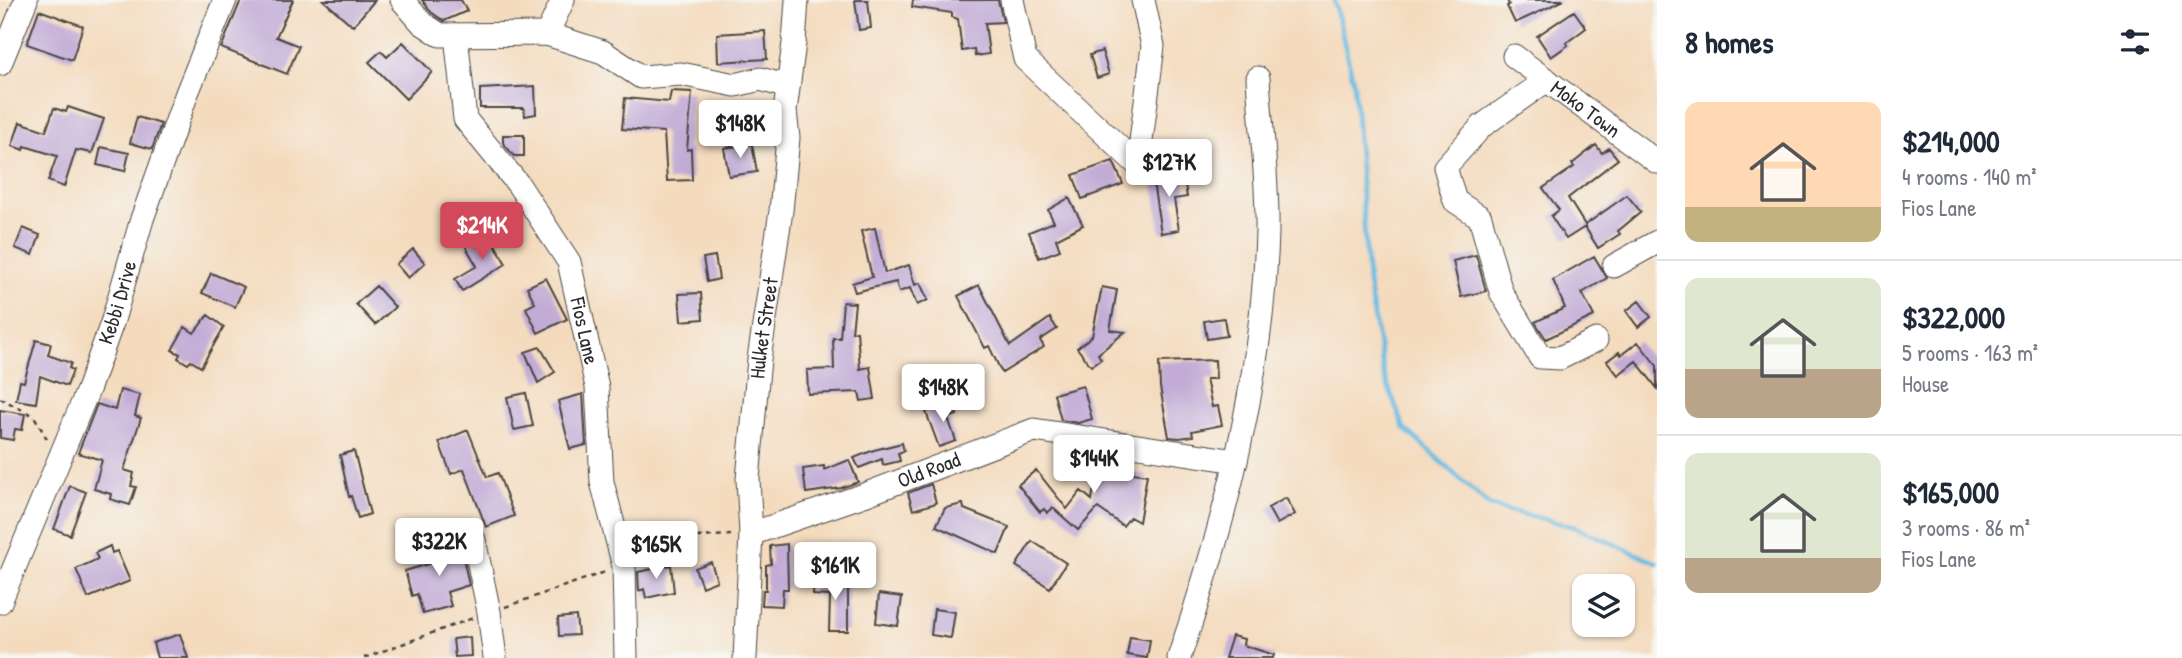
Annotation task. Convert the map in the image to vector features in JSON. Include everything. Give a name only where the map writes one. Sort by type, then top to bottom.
[{"type":"street","points":[[0,64],[26,0]]},
{"type":"street","name":"Kebbi Drive","points":[[0,602],[60,459],[113,320],[142,219],[187,93],[225,0]]},
{"type":"street","points":[[402,0],[422,23],[440,35],[547,34],[604,52],[641,77],[681,74],[735,85],[761,79],[787,87]]},
{"type":"street","points":[[547,34],[563,0]]},
{"type":"street","name":"Hulket Street","points":[[745,658],[751,534],[748,480],[759,359],[784,187],[789,138],[785,111],[797,0]]},
{"type":"street","points":[[1012,0],[1025,59],[1138,166],[1153,46],[1143,0]]},
{"type":"street","name":"Fios Lane","points":[[456,35],[465,119],[518,184],[569,262],[597,387],[602,482],[624,566],[626,658]]},
{"type":"street","name":"Moko Town","points":[[1514,56],[1657,162]]},
{"type":"street","points":[[1179,658],[1196,607],[1236,461],[1258,340],[1267,231],[1258,78]]},
{"type":"street","points":[[1547,80],[1482,126],[1445,167],[1455,201],[1480,217],[1502,292],[1540,357],[1560,358],[1596,340]]},
{"type":"street","points":[[1614,266],[1657,242]]},
{"type":"street","name":"Old Road","points":[[751,534],[864,495],[1034,430],[1236,461]]},
{"type":"street","points":[[474,540],[489,612],[495,658]]},
{"type":"path","points":[[0,398],[34,416],[60,459]]},
{"type":"path","points":[[364,658],[698,537],[751,534]]},
{"type":"building","points":[[241,0],[293,0],[276,37],[299,46],[287,74],[221,48]]},
{"type":"building","points":[[323,0],[375,0],[353,26]]},
{"type":"building","points":[[422,0],[461,0],[467,11],[444,21],[431,12]]},
{"type":"building","points":[[855,0],[868,0],[871,28],[859,30]]},
{"type":"building","points":[[913,0],[998,0],[1003,22],[985,23],[989,54],[975,56],[974,49],[962,51],[958,19],[952,17],[952,13],[912,7]]},
{"type":"building","points":[[1507,0],[1564,0],[1515,23]]},
{"type":"building","points":[[39,10],[83,26],[72,60],[27,44]]},
{"type":"building","points":[[1574,11],[1586,28],[1551,57],[1537,36]]},
{"type":"building","points":[[765,31],[767,59],[718,62],[717,34]]},
{"type":"building","points":[[403,42],[432,72],[406,99],[369,62],[381,51],[387,57]]},
{"type":"building","points":[[1102,51],[1109,74],[1097,78],[1090,55]]},
{"type":"building","points":[[535,86],[536,114],[525,116],[524,108],[480,108],[480,89]]},
{"type":"building","points":[[671,91],[692,92],[687,150],[691,149],[692,180],[667,181],[664,132],[622,129],[625,98],[669,102]]},
{"type":"building","points":[[68,107],[104,119],[92,153],[76,150],[64,187],[48,181],[57,156],[25,146],[24,150],[12,146],[20,122],[46,131],[54,108],[66,112]]},
{"type":"building","points":[[137,117],[161,124],[152,149],[130,143]]},
{"type":"building","points":[[503,135],[524,135],[524,156],[514,156],[503,143]]},
{"type":"building","points":[[752,144],[757,172],[729,176],[724,148]]},
{"type":"building","points":[[1596,145],[1602,153],[1609,148],[1618,159],[1568,198],[1585,225],[1627,195],[1641,212],[1618,231],[1620,234],[1598,248],[1585,227],[1566,239],[1551,216],[1559,210],[1543,188],[1574,167],[1572,164]]},
{"type":"building","points":[[101,147],[129,153],[125,171],[97,165]]},
{"type":"building","points":[[1113,161],[1123,184],[1082,199],[1073,175]]},
{"type":"building","points":[[1183,172],[1187,197],[1174,199],[1179,230],[1161,233],[1152,176]]},
{"type":"building","points":[[1069,198],[1083,225],[1056,239],[1060,250],[1039,258],[1029,232],[1054,222],[1048,210]]},
{"type":"building","points":[[23,228],[40,235],[33,255],[15,248]]},
{"type":"building","points":[[875,228],[885,273],[909,265],[915,285],[920,283],[928,300],[917,305],[910,288],[899,292],[896,282],[855,292],[852,283],[872,277],[861,231]]},
{"type":"building","points":[[489,234],[506,264],[462,291],[455,279],[477,266],[466,247]]},
{"type":"building","points":[[413,249],[425,263],[408,278],[396,264]]},
{"type":"building","points":[[1476,255],[1486,291],[1461,297],[1453,261]]},
{"type":"building","points":[[715,256],[719,279],[707,282],[703,258]]},
{"type":"building","points":[[1594,256],[1607,278],[1582,293],[1594,316],[1546,339],[1535,322],[1565,308],[1553,280]]},
{"type":"building","points":[[211,273],[244,287],[235,307],[202,293]]},
{"type":"building","points":[[546,278],[567,319],[538,333],[526,308],[535,303],[527,287]]},
{"type":"building","points":[[979,285],[1010,346],[1050,318],[1057,329],[1040,340],[1044,347],[1002,373],[989,346],[985,348],[958,296]]},
{"type":"building","points":[[376,286],[395,307],[375,325],[356,304]]},
{"type":"building","points":[[1102,287],[1117,290],[1110,330],[1125,332],[1098,354],[1101,359],[1091,366],[1077,348],[1092,336]]},
{"type":"building","points":[[701,293],[703,319],[681,321],[679,294]]},
{"type":"building","points":[[1639,301],[1651,317],[1638,327],[1626,311]]},
{"type":"building","points":[[843,302],[855,303],[852,332],[857,331],[860,369],[870,367],[875,399],[861,401],[859,392],[808,394],[807,370],[834,369],[833,338],[840,338]]},
{"type":"building","points":[[208,315],[224,327],[201,367],[191,361],[188,364],[178,358],[180,354],[172,350],[185,327],[194,333]]},
{"type":"building","points":[[1224,318],[1227,336],[1207,339],[1204,321]]},
{"type":"building","points":[[36,340],[51,344],[48,355],[71,363],[69,368],[73,370],[67,386],[40,376],[36,403],[16,400],[20,381],[24,382]]},
{"type":"building","points":[[1638,342],[1657,366],[1657,388],[1636,361],[1618,375],[1607,361],[1619,352],[1621,355]]},
{"type":"building","points":[[540,347],[555,372],[538,383],[525,352]]},
{"type":"building","points":[[1215,360],[1216,379],[1206,379],[1212,407],[1218,406],[1222,425],[1192,431],[1193,436],[1169,437],[1160,387],[1159,362]]},
{"type":"building","points":[[1083,386],[1092,419],[1078,423],[1061,420],[1054,394]]},
{"type":"building","points":[[120,390],[140,395],[135,416],[141,418],[124,470],[134,473],[131,486],[136,487],[130,505],[110,499],[111,494],[94,489],[102,460],[78,453],[97,404],[115,410]]},
{"type":"building","points":[[526,393],[533,426],[514,430],[507,397]]},
{"type":"building","points":[[583,394],[586,445],[570,449],[558,401]]},
{"type":"building","points":[[952,402],[957,415],[948,418],[956,441],[939,447],[926,412]]},
{"type":"building","points":[[0,410],[25,414],[22,430],[15,429],[13,440],[0,438]]},
{"type":"building","points":[[468,430],[487,477],[498,473],[514,516],[486,527],[464,469],[451,474],[439,442]]},
{"type":"building","points":[[902,443],[904,451],[898,453],[900,461],[883,465],[882,459],[859,468],[854,458],[874,450]]},
{"type":"building","points":[[354,451],[370,514],[358,518],[351,496],[349,497],[340,455]]},
{"type":"building","points":[[849,460],[858,482],[841,488],[806,493],[803,469],[824,466],[824,470]]},
{"type":"building","points":[[1098,461],[1134,467],[1133,473],[1147,475],[1139,522],[1130,517],[1123,526],[1098,508],[1078,530],[1053,508],[1047,513],[1044,509],[1040,512],[1018,485],[1036,470],[1067,509],[1081,491],[1092,500]]},
{"type":"building","points":[[931,484],[936,503],[913,510],[908,493]]},
{"type":"building","points":[[70,486],[86,492],[70,535],[54,529]]},
{"type":"building","points":[[1286,498],[1295,514],[1277,524],[1268,508]]},
{"type":"building","points":[[963,504],[964,509],[1009,527],[998,554],[936,526],[945,508]]},
{"type":"building","points":[[450,534],[457,554],[462,553],[469,585],[447,592],[451,606],[423,614],[417,594],[412,596],[405,571],[445,559],[437,539]]},
{"type":"building","points":[[1032,541],[1066,563],[1050,588],[1016,566]]},
{"type":"building","points":[[787,544],[788,589],[783,589],[782,606],[762,605],[763,590],[766,590],[766,565],[771,564],[770,546]]},
{"type":"building","points":[[110,546],[112,553],[117,551],[130,581],[88,598],[76,569],[98,559],[95,553]]},
{"type":"building","points":[[711,562],[717,581],[702,587],[695,568]]},
{"type":"building","points":[[671,565],[674,592],[646,598],[644,589],[639,591],[638,572]]},
{"type":"building","points":[[814,579],[839,580],[839,584],[848,586],[848,631],[829,631],[830,596],[813,595]]},
{"type":"building","points":[[879,594],[902,597],[898,626],[876,623]]},
{"type":"building","points":[[934,609],[955,612],[951,638],[931,635]]},
{"type":"building","points":[[576,616],[578,635],[559,636],[558,618]]},
{"type":"building","points":[[180,634],[188,658],[157,658],[153,643]]},
{"type":"building","points":[[1232,636],[1244,639],[1243,645],[1274,655],[1273,658],[1225,658]]},
{"type":"building","points":[[470,637],[471,656],[455,657],[453,639]]},
{"type":"building","points":[[1130,637],[1150,640],[1147,658],[1127,655]]},
{"type":"waterway","points":[[1334,0],[1354,84],[1368,282],[1384,375],[1404,428],[1490,506],[1575,527],[1657,563]]}]
